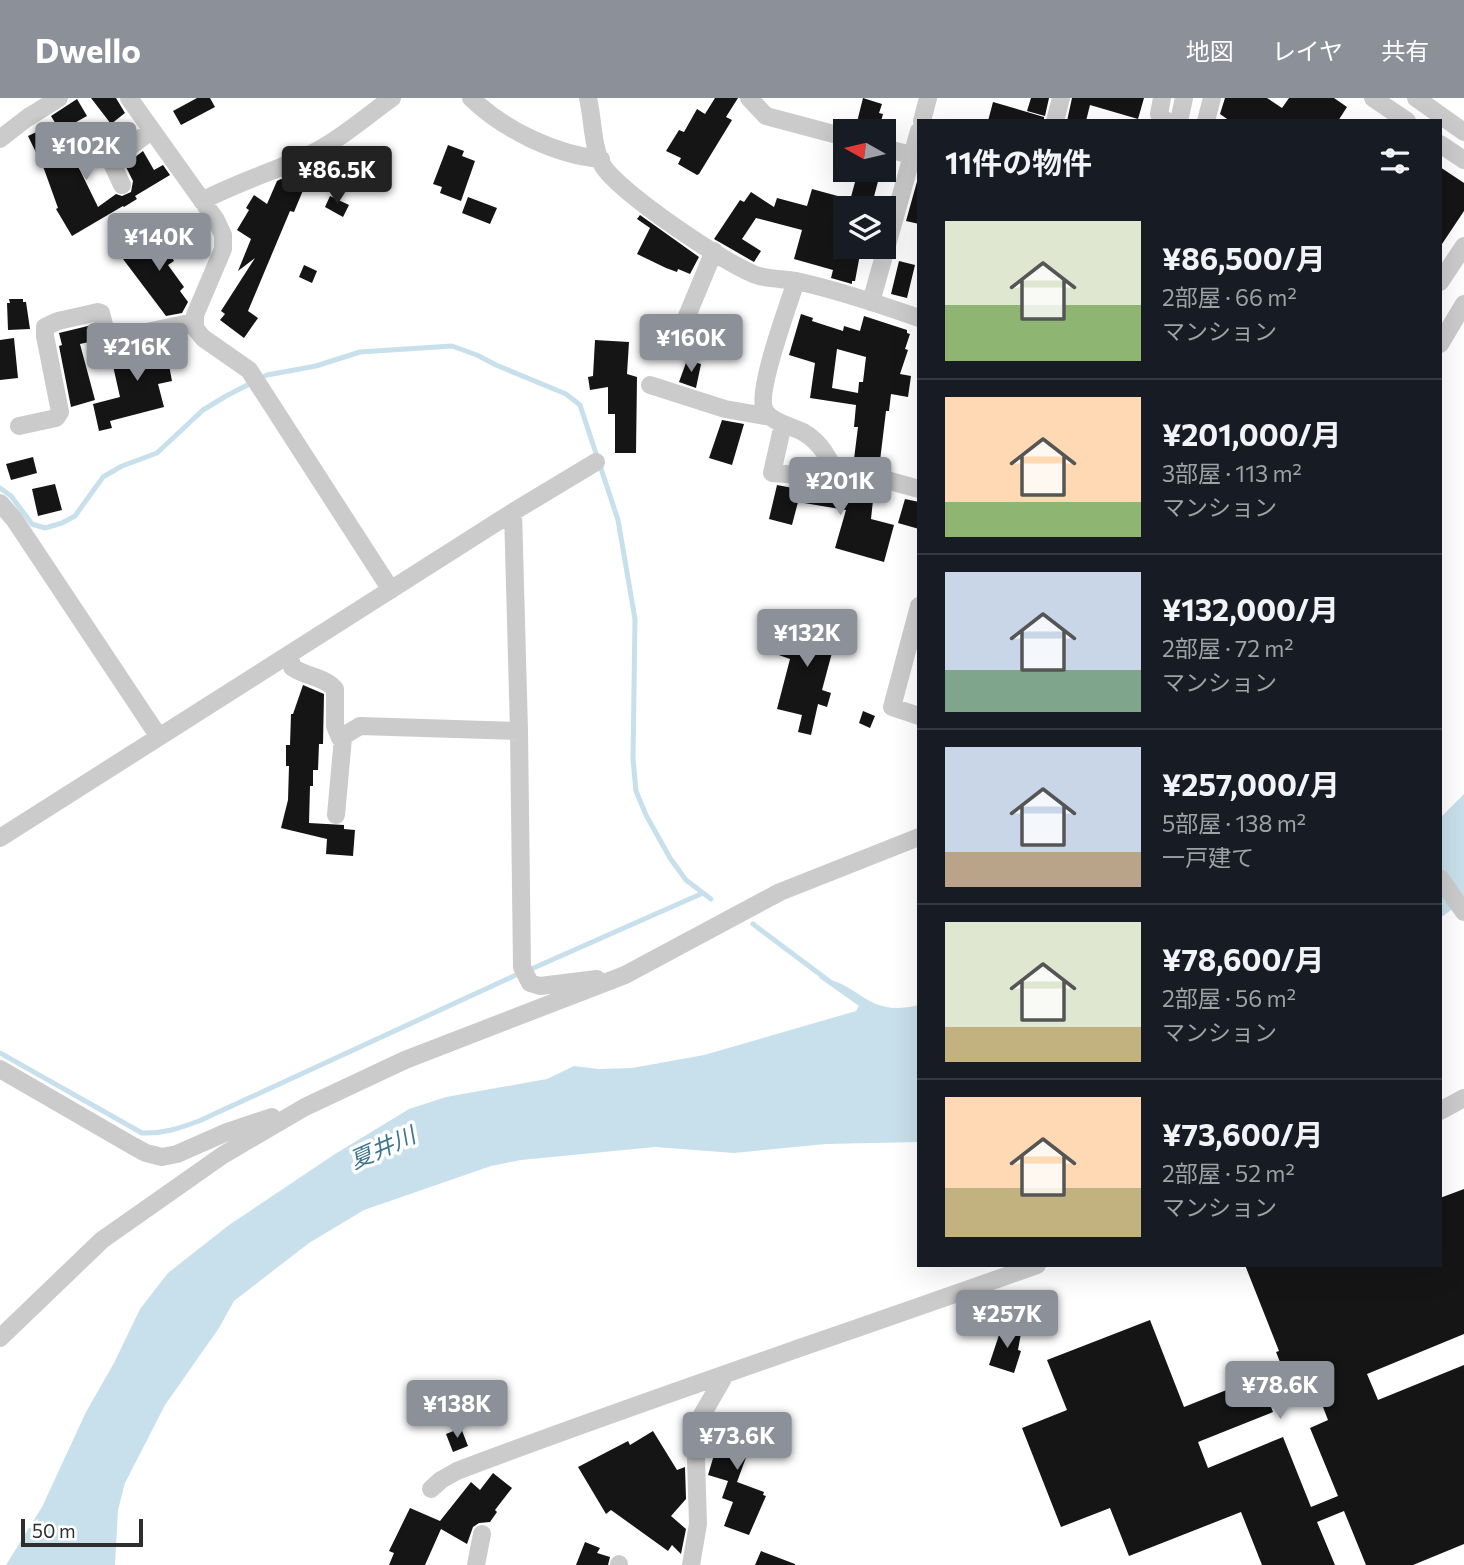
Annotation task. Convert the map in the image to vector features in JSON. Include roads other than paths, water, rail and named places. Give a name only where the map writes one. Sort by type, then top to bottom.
[{"type":"street","points":[[0,139],[59,98]]},
{"type":"street","points":[[128,98],[221,229],[224,241],[194,322],[203,338],[254,377],[391,590]]},
{"type":"street","points":[[202,201],[234,184],[277,170],[308,156],[356,127],[392,98]]},
{"type":"street","points":[[471,98],[484,110],[525,135],[577,155],[601,159]]},
{"type":"street","points":[[588,98],[603,165],[635,197],[715,251],[760,276],[796,281],[917,317]]},
{"type":"street","points":[[750,98],[766,117],[833,134]]},
{"type":"street","points":[[923,119],[928,98]]},
{"type":"street","points":[[1056,119],[1061,98]]},
{"type":"street","points":[[1162,98],[1159,114],[1180,115]]},
{"type":"street","points":[[1207,119],[1212,98]]},
{"type":"street","points":[[1373,98],[1403,119]]},
{"type":"street","points":[[1416,98],[1464,132]]},
{"type":"street","points":[[122,184],[111,161],[152,130]]},
{"type":"street","points":[[1442,145],[1464,160]]},
{"type":"street","points":[[871,302],[915,156],[896,151]]},
{"type":"street","points":[[1442,279],[1464,246]]},
{"type":"street","points":[[652,346],[673,350],[715,251]]},
{"type":"street","points":[[796,281],[766,374],[763,405],[766,413],[804,433],[818,444],[826,452],[838,478]]},
{"type":"street","points":[[1442,341],[1464,304]]},
{"type":"street","points":[[19,426],[56,418],[60,412],[45,327],[58,321],[98,312],[101,313],[107,336],[113,339],[194,322]]},
{"type":"street","points":[[650,385],[724,409],[777,420]]},
{"type":"street","points":[[777,420],[772,473],[890,481],[917,488]]},
{"type":"street","points":[[0,838],[596,462]]},
{"type":"street","points":[[0,503],[15,519],[159,737]]},
{"type":"street","points":[[513,512],[522,967],[530,983],[540,986],[625,975]]},
{"type":"street","points":[[917,613],[892,707],[917,715]]},
{"type":"street","points":[[289,655],[292,667],[298,672],[328,682],[335,689],[335,726],[340,738],[343,738]]},
{"type":"street","points":[[336,815],[343,738],[360,726],[519,731]]},
{"type":"street","points":[[0,1338],[102,1240],[223,1155],[305,1107],[405,1060],[625,975],[780,892],[917,838]]},
{"type":"street","points":[[1442,881],[1464,912]]},
{"type":"street","points":[[0,1069],[133,1146],[162,1157],[177,1154],[227,1132],[305,1107]]},
{"type":"street","points":[[1442,1110],[1464,1098]]},
{"type":"street","points":[[431,1489],[441,1479],[469,1467],[699,1381],[725,1375],[1031,1267]]},
{"type":"street","points":[[693,1565],[698,1524],[695,1427],[725,1375]]},
{"type":"street","points":[[476,1565],[482,1534]]},
{"type":"water","points":[[1464,794],[1464,901],[1442,917],[1442,816]]},
{"type":"water","name":"夏井川","points":[[818,977],[846,986],[875,1004],[901,1008],[917,1005],[917,1142],[826,1144],[734,1153],[655,1147],[521,1160],[491,1166],[364,1210],[309,1243],[234,1301],[219,1328],[165,1405],[125,1483],[118,1510],[115,1565],[6,1565],[42,1507],[86,1412],[140,1309],[168,1273],[229,1225],[335,1154],[409,1109],[446,1097],[547,1079],[574,1066],[599,1069],[632,1068],[704,1055],[856,1011],[859,1006]]},
{"type":"waterway","points":[[0,488],[11,496],[32,524],[45,528],[62,523],[75,516],[103,477],[122,466],[157,453],[203,410],[226,396],[267,375],[316,366],[360,352],[452,346],[566,394],[580,405],[618,520],[635,619],[633,759],[636,791],[670,858],[686,880],[711,899]]},
{"type":"waterway","points":[[529,970],[703,893]]},
{"type":"waterway","points":[[753,924],[829,981]]},
{"type":"waterway","points":[[0,1053],[142,1133],[164,1131],[199,1121],[516,975]]}]
